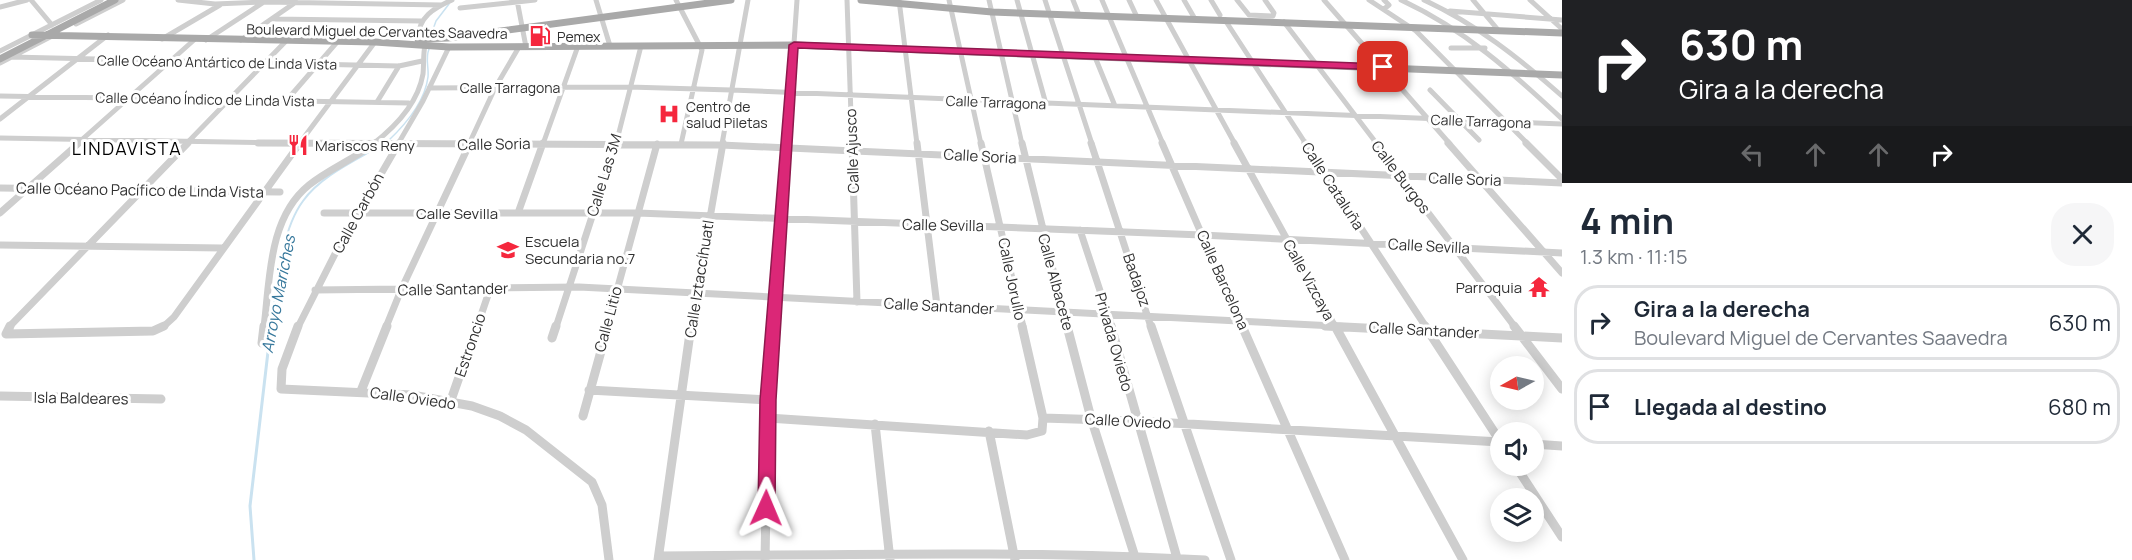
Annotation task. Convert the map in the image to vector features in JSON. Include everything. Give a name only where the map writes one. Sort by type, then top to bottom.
[{"type":"main road","points":[[0,57],[108,0]]},
{"type":"main road","points":[[44,34],[115,0]]},
{"type":"main road","points":[[422,42],[731,0]]},
{"type":"main road","points":[[861,0],[950,4],[992,12],[1195,19],[1222,17],[1284,22],[1562,33]]},
{"type":"main road","name":"Boulevard Miguel de Cervantes Saavedra","points":[[44,34],[422,42],[447,47],[740,44],[847,46],[1562,75]]},
{"type":"main road","name":"Boulevard Miguel de Cervantes Saavedra","points":[[164,37],[194,40],[209,38]]},
{"type":"main road","name":"Boulevard Miguel de Cervantes Saavedra","points":[[244,38],[286,41],[422,42]]},
{"type":"main road","points":[[447,47],[442,43],[448,38]]},
{"type":"street","points":[[0,7],[29,0],[52,25]]},
{"type":"street","points":[[44,34],[52,25],[100,0]]},
{"type":"street","points":[[0,57],[12,57],[44,34],[123,0]]},
{"type":"street","points":[[178,0],[220,4],[267,1],[444,3]]},
{"type":"street","points":[[164,37],[227,0]]},
{"type":"street","points":[[262,344],[273,260],[286,211],[297,197],[314,182],[375,145],[398,122],[421,82],[422,42],[418,28],[421,21],[444,3],[452,0]]},
{"type":"street","points":[[460,8],[535,0]]},
{"type":"street","points":[[596,0],[610,46]]},
{"type":"street","points":[[676,0],[701,45],[702,57],[681,144]]},
{"type":"street","name":"Calle Iztaccíhuatl","points":[[658,558],[696,294],[748,0]]},
{"type":"street","points":[[765,557],[768,400],[797,0]]},
{"type":"street","name":"Calle Ajusco","points":[[847,0],[856,302]]},
{"type":"street","name":"Calle Albacete","points":[[989,0],[1041,228],[1091,418],[1135,558]]},
{"type":"street","points":[[1017,0],[1047,104]]},
{"type":"street","name":"Badajoz","points":[[1046,0],[1062,56],[1183,424],[1231,560]]},
{"type":"street","points":[[1073,0],[1079,15]]},
{"type":"street","name":"Calle Barcelona","points":[[1101,0],[1345,560]]},
{"type":"street","points":[[1129,0],[1137,17]]},
{"type":"street","name":"Calle Vizcaya","points":[[1156,0],[1463,560]]},
{"type":"street","points":[[1184,0],[1195,19]]},
{"type":"street","name":"Calle Cataluña","points":[[1211,0],[1490,427]]},
{"type":"street","points":[[1237,0],[1249,15],[1273,16],[1274,13],[1265,0]]},
{"type":"street","points":[[1324,0],[1562,273]]},
{"type":"street","points":[[1369,0],[1410,26],[1562,181]]},
{"type":"street","points":[[1384,0],[1389,5],[1384,9]]},
{"type":"street","points":[[1401,0],[1459,30],[1485,48],[1562,119]]},
{"type":"street","points":[[1424,0],[1482,31],[1562,96]]},
{"type":"street","points":[[1473,0],[1499,32]]},
{"type":"street","points":[[1530,0],[1562,29]]},
{"type":"street","points":[[209,38],[267,1]]},
{"type":"street","points":[[244,38],[298,1]]},
{"type":"street","points":[[361,391],[401,290],[495,88],[523,46],[517,1]]},
{"type":"street","points":[[899,2],[937,306]]},
{"type":"street","name":"Calle Jorullo","points":[[950,4],[1043,418]]},
{"type":"street","points":[[1446,11],[1562,20]]},
{"type":"street","points":[[273,19],[421,21]]},
{"type":"street","name":"Calle Burgos","points":[[1284,22],[1562,389]]},
{"type":"street","points":[[0,118],[107,36]]},
{"type":"street","points":[[0,213],[194,40]]},
{"type":"street","points":[[286,41],[84,247],[10,326],[6,334],[10,336],[153,331],[162,328],[174,317],[222,248],[375,42]]},
{"type":"street","points":[[286,101],[338,41]]},
{"type":"street","points":[[518,213],[578,46]]},
{"type":"street","name":"Calle Las 3M","points":[[552,338],[616,144],[641,46]]},
{"type":"street","name":"Calle Carbón","points":[[278,384],[280,368],[315,290],[429,88],[447,47]]},
{"type":"street","points":[[1451,48],[1485,48]]},
{"type":"street","name":"Calle Océano Antártico de Linda Vista","points":[[12,57],[399,66],[422,61]]},
{"type":"street","points":[[1095,57],[1115,106]]},
{"type":"street","points":[[377,102],[399,66]]},
{"type":"street","name":"Calle Tarragona","points":[[429,88],[629,87],[731,90],[1562,124]]},
{"type":"street","points":[[1430,90],[1479,140]]},
{"type":"street","name":"Calle Océano Índico de Linda Vista","points":[[0,96],[409,104]]},
{"type":"street","name":"Calle Soria","points":[[0,138],[375,145],[545,143],[721,145],[1482,180],[1562,181]]},
{"type":"street","name":"Calle Litio","points":[[583,416],[657,144]]},
{"type":"street","name":"Calle Océano Pacífico de Linda Vista","points":[[0,188],[280,192]]},
{"type":"street","name":"Calle Sevilla","points":[[324,213],[638,213],[1121,231],[1562,254]]},
{"type":"street","name":"Privada Oviedo","points":[[1080,230],[1108,314],[1177,558]]},
{"type":"street","points":[[0,244],[222,248]]},
{"type":"street","name":"Calle Santander","points":[[315,290],[616,288],[1562,338]]},
{"type":"street","name":"Estroncio","points":[[451,400],[489,289]]},
{"type":"street","name":"Calle Oviedo","points":[[278,384],[281,389],[290,391],[361,391],[451,400],[512,422],[528,431],[586,476],[595,486],[609,560]]},
{"type":"street","points":[[589,390],[768,400]]},
{"type":"street","name":"Isla Baldeares","points":[[0,396],[161,399]]},
{"type":"street","points":[[768,418],[1035,434],[1042,431],[1043,418]]},
{"type":"street","name":"Calle Oviedo","points":[[1043,418],[1091,418],[1490,441]]},
{"type":"street","points":[[876,423],[890,557]]},
{"type":"street","points":[[989,431],[1014,557]]},
{"type":"street","points":[[1544,445],[1562,446]]},
{"type":"street","points":[[1522,476],[1562,537]]},
{"type":"street","points":[[658,558],[1014,557],[1205,560]]},
{"type":"waterway","name":"Arroyo Mariches","points":[[431,35],[436,21],[449,4]]},
{"type":"waterway","name":"Arroyo Mariches","points":[[388,141],[419,104],[428,77],[429,49]]},
{"type":"waterway","name":"Arroyo Mariches","points":[[271,327],[284,244],[295,214],[310,192],[318,185],[378,147]]},
{"type":"waterway","name":"Arroyo Mariches","points":[[254,560],[250,506],[271,326]]},
{"type":"place","name":"Pemex","points":[[540,36]]},
{"type":"place","name":"Centro de salud Piletas","points":[[669,114]]},
{"type":"place","name":"Mariscos Reny","points":[[298,145]]},
{"type":"place","name":"Escuela Secundaria no.7","points":[[508,250]]},
{"type":"place","name":"Parroquia","points":[[1539,287]]},
{"type":"district","name":"LINDAVISTA","points":[[127,148]]},
{"type":"route","points":[[766,508],[768,400],[794,45],[1383,67]]}]
